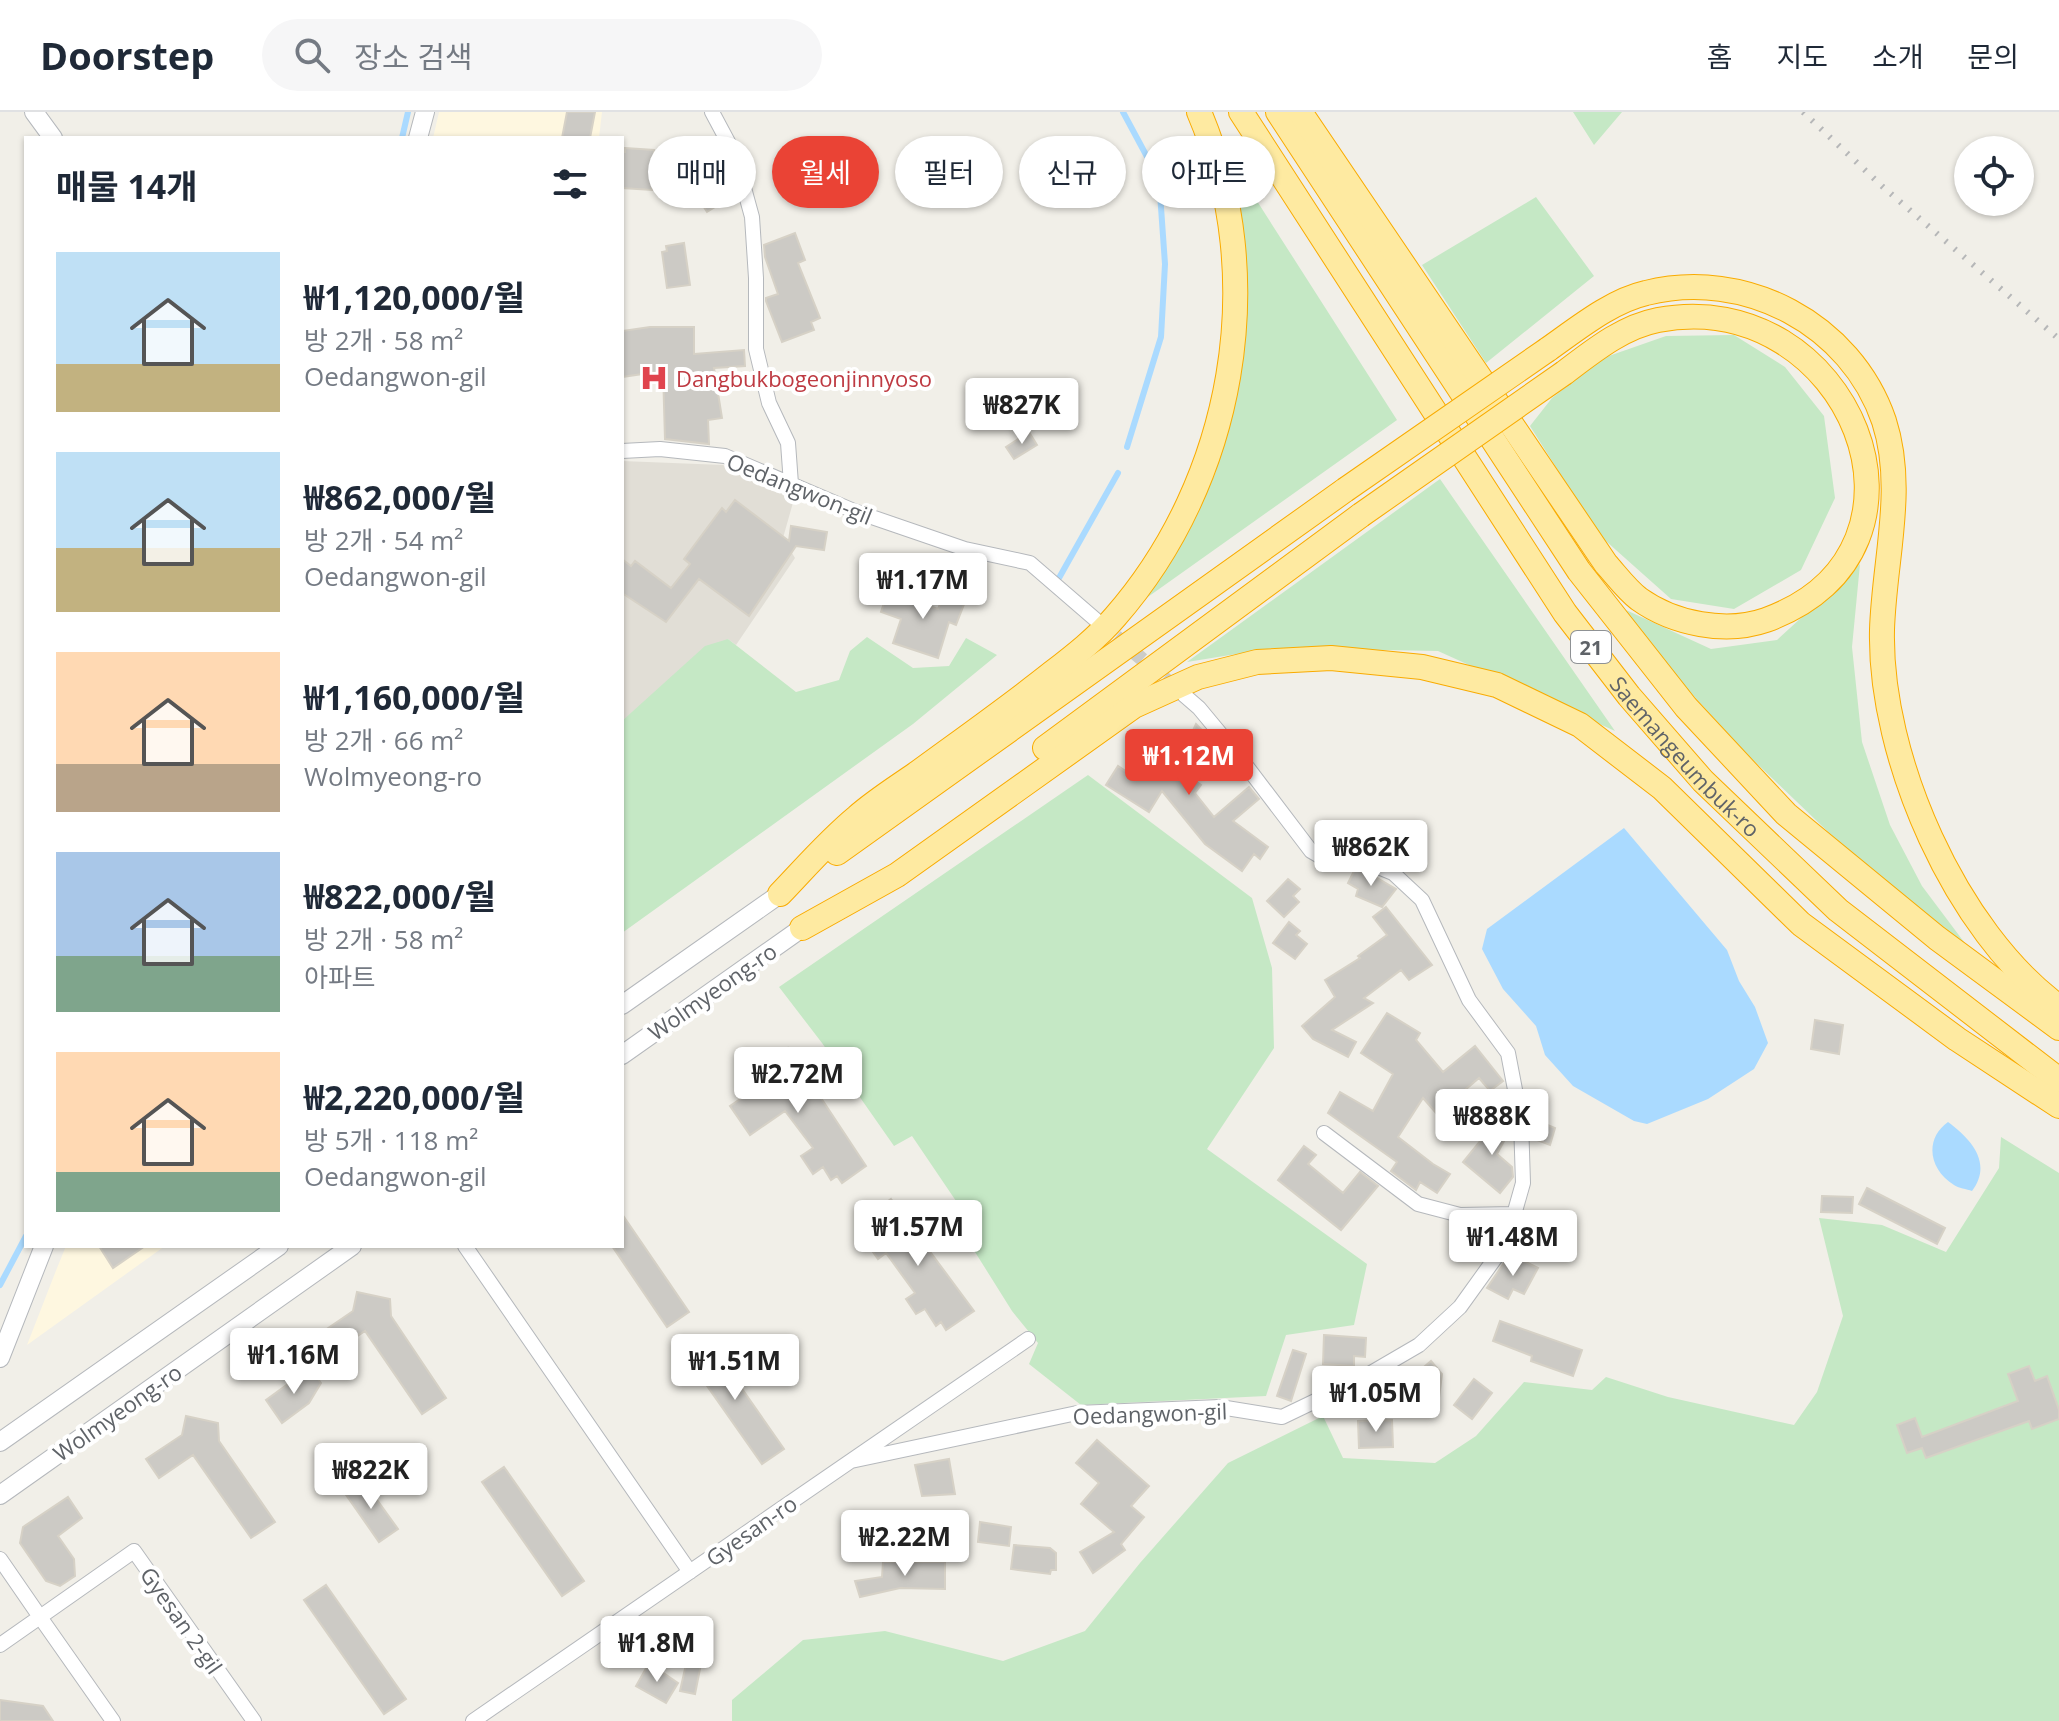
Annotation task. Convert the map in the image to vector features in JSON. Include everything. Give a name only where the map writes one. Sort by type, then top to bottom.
[{"type":"highway","points":[[780,894],[857,817],[1079,652],[1115,617],[1171,538],[1194,491],[1225,402],[1233,350],[1236,302],[1233,244],[1220,176],[1199,112]]},
{"type":"highway","name":"Saemangeumbuk-ro","points":[[1241,112],[1556,600],[1629,696],[1703,781],[1838,910],[2059,1080]]},
{"type":"highway","name":"Saemangeumbuk-ro","points":[[1278,112],[1579,571],[1686,707],[1786,814],[1937,938],[2059,1028]]},
{"type":"highway","points":[[802,928],[1361,515],[1564,373],[1623,332],[1656,321],[1696,316],[1730,321],[1767,333],[1805,356],[1854,421],[1865,457],[1867,493],[1860,530],[1844,562],[1820,590],[1790,611],[1756,623],[1719,627],[1683,621],[1639,599],[1606,564],[1300,112]]},
{"type":"highway","points":[[780,894],[1345,490],[1547,350],[1617,305],[1645,293],[1716,287],[1764,298],[1797,313],[1837,346],[1865,381],[1884,420],[1894,465],[1894,510],[1882,632],[1893,727],[1906,777],[1939,857],[1963,898],[2034,989],[2059,1007]]},
{"type":"highway","points":[[802,928],[897,875],[1134,706],[1198,677],[1257,662],[1316,659],[1422,667],[1497,685],[1580,725],[1662,788],[1801,924],[1957,1039],[2059,1106]]},
{"type":"street","points":[[34,112],[52,136]]},
{"type":"street","points":[[419,136],[425,112]]},
{"type":"street","points":[[712,112],[735,155],[752,217],[756,349],[769,403],[788,443],[791,484]]},
{"type":"street","name":"Oedangwon-gil","points":[[624,451],[660,449],[725,456],[854,511],[965,549],[1030,563],[1096,620]]},
{"type":"street","name":"Oedangwon-gil","points":[[851,1461],[1077,1413],[1220,1407],[1282,1417],[1359,1380],[1419,1345],[1460,1307],[1506,1243],[1523,1183],[1521,1121],[1508,1053],[1469,1000],[1422,900],[1393,873],[1359,859],[1330,862],[1311,851],[1238,755],[1199,708],[1184,695]]},
{"type":"street","name":"Wolmyeong-ro","points":[[624,1004],[780,894]]},
{"type":"street","name":"Wolmyeong-ro","points":[[624,1054],[802,928]]},
{"type":"street","points":[[1324,1133],[1418,1204],[1460,1215],[1514,1214]]},
{"type":"street","points":[[0,1358],[43,1248]]},
{"type":"street","name":"Wolmyeong-ro","points":[[0,1442],[276,1248]]},
{"type":"street","name":"Wolmyeong-ro","points":[[0,1495],[349,1248]]},
{"type":"street","points":[[466,1248],[690,1572]]},
{"type":"street","name":"Gyesan-ro","points":[[473,1721],[1028,1339]]},
{"type":"street","name":"Gyesan 2-gil","points":[[40,1617],[134,1551],[254,1721]]},
{"type":"street","points":[[0,1559],[113,1721]]},
{"type":"street","points":[[0,1645],[40,1617]]},
{"type":"shaded area","points":[[439,112],[602,112],[599,136],[433,136]]},
{"type":"shaded area","points":[[624,461],[723,465],[794,499],[783,538],[795,558],[736,645],[728,639],[624,719]]},
{"type":"shaded area","points":[[65,1248],[162,1248],[27,1345]]},
{"type":"green space","points":[[1573,112],[1622,112],[1594,145]]},
{"type":"green space","points":[[1536,197],[1594,276],[1486,363],[1422,265]]},
{"type":"green space","points":[[1237,208],[1261,208],[1397,420],[1138,604],[1174,557],[1215,474],[1244,355],[1242,231]]},
{"type":"green space","points":[[1734,335],[1785,367],[1824,416],[1835,498],[1801,570],[1734,609],[1671,599],[1598,534],[1530,426],[1552,398],[1603,358],[1666,336]]},
{"type":"green space","points":[[1440,479],[1615,731],[1438,651],[1273,648],[1187,662]]},
{"type":"green space","points":[[1860,564],[1852,647],[1862,742],[1890,825],[1922,886],[1967,946],[1846,849],[1746,753],[1680,681],[1626,610],[1711,649],[1777,640]]},
{"type":"green space","points":[[867,637],[913,668],[949,666],[966,638],[997,655],[913,724],[624,932],[624,719],[705,646],[728,639],[796,692],[839,680],[850,651]]},
{"type":"green space","points":[[1088,775],[1252,898],[1272,968],[1274,1048],[1207,1149],[1367,1264],[1354,1325],[1286,1335],[1266,1396],[1081,1405],[1029,1364],[1038,1343],[1012,1311],[970,1244],[979,1235],[912,1136],[894,1146],[779,987]]},
{"type":"green space","points":[[2001,1137],[2059,1173],[2059,1721],[732,1721],[732,1700],[803,1640],[885,1631],[1003,1661],[1085,1631],[1228,1463],[1323,1416],[1343,1458],[1435,1463],[1476,1436],[1524,1382],[1592,1390],[1606,1377],[1668,1397],[1794,1425],[1817,1392],[1843,1316],[1819,1218],[1882,1225],[1946,1252],[1999,1168]]},
{"type":"water","points":[[1624,828],[1727,950],[1739,981],[1755,1007],[1768,1043],[1754,1069],[1708,1099],[1647,1124],[1634,1121],[1573,1086],[1545,1055],[1536,1026],[1503,989],[1482,949],[1487,929]]},
{"type":"water","points":[[1948,1122],[1971,1144],[1980,1161],[1978,1181],[1972,1191],[1946,1179],[1935,1163],[1935,1137]]},
{"type":"building","points":[[567,112],[595,112],[590,136],[562,136]]},
{"type":"building","points":[[625,148],[648,150],[648,190],[624,188]]},
{"type":"building","points":[[795,233],[805,260],[798,263],[820,318],[811,322],[814,330],[782,342],[766,301],[766,298],[778,294],[764,245]]},
{"type":"building","points":[[684,243],[690,285],[667,288],[662,252],[667,251],[666,246]]},
{"type":"building","points":[[694,327],[694,354],[744,350],[745,366],[714,368],[722,418],[708,420],[709,444],[665,439],[663,371],[624,377],[624,331]]},
{"type":"building","points":[[1029,432],[1037,445],[1014,459],[1006,447]]},
{"type":"building","points":[[735,500],[789,541],[791,526],[827,532],[824,550],[796,546],[749,616],[699,579],[666,622],[624,594],[624,561],[631,566],[635,561],[671,588],[690,564],[684,559],[722,508],[726,512]]},
{"type":"building","points":[[888,591],[938,609],[945,591],[966,599],[956,625],[949,622],[938,658],[893,643],[901,619],[881,612]]},
{"type":"building","points":[[1196,724],[1217,746],[1186,774],[1201,785],[1195,793],[1214,817],[1249,787],[1259,799],[1233,821],[1268,847],[1260,859],[1254,854],[1242,871],[1205,844],[1162,791],[1149,812],[1106,785],[1118,766],[1127,772],[1143,748],[1149,752],[1157,739],[1182,754]]},
{"type":"building","points":[[1355,869],[1396,889],[1382,907],[1356,896],[1358,889],[1348,883]]},
{"type":"building","points":[[1288,879],[1300,889],[1293,896],[1299,902],[1284,917],[1267,901]]},
{"type":"building","points":[[1386,907],[1432,965],[1409,980],[1401,970],[1364,998],[1373,1003],[1332,1030],[1356,1042],[1348,1057],[1313,1039],[1302,1026],[1335,997],[1325,980],[1360,958],[1358,956],[1387,935],[1373,917]]},
{"type":"building","points":[[1289,922],[1300,931],[1296,935],[1307,944],[1295,959],[1273,943]]},
{"type":"building","points":[[1387,1013],[1420,1033],[1416,1040],[1443,1072],[1475,1046],[1503,1081],[1490,1091],[1479,1078],[1437,1114],[1423,1098],[1398,1137],[1450,1174],[1437,1193],[1420,1182],[1416,1190],[1391,1171],[1397,1162],[1328,1113],[1340,1092],[1373,1111],[1393,1074],[1361,1053]]},
{"type":"building","points":[[1815,1020],[1843,1025],[1839,1054],[1811,1049]]},
{"type":"building","points":[[788,1048],[866,1166],[842,1183],[837,1176],[831,1180],[823,1167],[813,1174],[801,1156],[813,1148],[785,1111],[750,1135],[730,1106],[759,1086],[750,1073],[758,1068],[756,1064],[772,1053],[775,1057]]},
{"type":"building","points":[[1494,1117],[1511,1128],[1497,1154],[1512,1167],[1513,1177],[1500,1193],[1463,1162],[1486,1134]]},
{"type":"building","points":[[1531,1118],[1555,1128],[1550,1145],[1532,1138]]},
{"type":"building","points":[[1304,1146],[1316,1155],[1308,1164],[1343,1193],[1360,1172],[1378,1186],[1341,1230],[1278,1180]]},
{"type":"building","points":[[1867,1188],[1945,1228],[1937,1244],[1859,1204]]},
{"type":"building","points":[[1822,1196],[1853,1197],[1852,1213],[1821,1212]]},
{"type":"building","points":[[891,1199],[974,1311],[946,1330],[941,1322],[936,1326],[925,1309],[916,1314],[906,1299],[915,1293],[886,1253],[878,1259],[868,1245],[879,1237],[868,1216]]},
{"type":"building","points":[[624,1217],[689,1312],[667,1327],[613,1248],[624,1248]]},
{"type":"building","points":[[100,1248],[142,1248],[113,1268]]},
{"type":"building","points":[[1520,1259],[1538,1268],[1524,1294],[1513,1289],[1508,1299],[1487,1288],[1506,1260],[1517,1266]]},
{"type":"building","points":[[357,1292],[390,1299],[391,1316],[446,1398],[422,1414],[365,1331],[331,1354],[318,1335],[353,1311]]},
{"type":"building","points":[[1500,1321],[1582,1350],[1573,1376],[1531,1361],[1532,1356],[1493,1341]]},
{"type":"building","points":[[1324,1335],[1366,1338],[1365,1357],[1354,1356],[1354,1366],[1323,1364]]},
{"type":"building","points":[[708,1340],[784,1449],[762,1464],[686,1356]]},
{"type":"building","points":[[1293,1350],[1306,1354],[1291,1401],[1277,1396]]},
{"type":"building","points":[[1431,1361],[1442,1374],[1439,1398],[1416,1398],[1402,1386]]},
{"type":"building","points":[[2029,1366],[2035,1381],[2047,1376],[2059,1410],[2059,1419],[2032,1429],[2029,1421],[1926,1458],[1922,1448],[1907,1453],[1897,1425],[1915,1418],[1922,1437],[2018,1401],[2008,1374]]},
{"type":"building","points":[[310,1368],[321,1383],[309,1403],[282,1423],[266,1400]]},
{"type":"building","points":[[1474,1379],[1492,1393],[1472,1419],[1454,1405]]},
{"type":"building","points":[[186,1416],[218,1423],[219,1441],[275,1522],[251,1538],[193,1455],[159,1478],[146,1459],[182,1435]]},
{"type":"building","points":[[1392,1420],[1393,1447],[1359,1448],[1358,1421]]},
{"type":"building","points":[[1097,1440],[1149,1486],[1131,1506],[1144,1517],[1121,1544],[1125,1550],[1093,1573],[1080,1552],[1114,1532],[1081,1504],[1099,1483],[1076,1463]]},
{"type":"building","points":[[949,1459],[955,1494],[922,1496],[915,1465]]},
{"type":"building","points":[[504,1467],[584,1581],[562,1596],[482,1482]]},
{"type":"building","points":[[362,1479],[398,1529],[379,1542],[344,1492]]},
{"type":"building","points":[[68,1497],[82,1518],[58,1536],[74,1559],[75,1576],[60,1586],[46,1581],[20,1543],[23,1527]]},
{"type":"building","points":[[980,1522],[1011,1527],[1009,1546],[978,1542]]},
{"type":"building","points":[[1014,1545],[1050,1548],[1056,1553],[1056,1570],[1051,1570],[1050,1574],[1011,1569]]},
{"type":"building","points":[[883,1562],[945,1562],[945,1589],[900,1588],[860,1597],[855,1581],[882,1577]]},
{"type":"building","points":[[326,1585],[406,1699],[384,1714],[304,1600]]},
{"type":"building","points":[[689,1651],[703,1654],[695,1694],[680,1691]]},
{"type":"building","points":[[649,1663],[678,1683],[666,1703],[636,1686]]},
{"type":"building","points":[[0,1700],[43,1706],[53,1721],[0,1721]]},
{"type":"waterway","points":[[402,136],[408,112]]},
{"type":"waterway","points":[[1123,112],[1159,179],[1165,264],[1161,337],[1127,447]]},
{"type":"waterway","points":[[1059,578],[1118,473]]},
{"type":"waterway","points":[[0,1285],[24,1240]]},
{"type":"tunnel","points":[[1100,623],[1178,690]]},
{"type":"railway","points":[[1803,112],[1883,187],[2059,339]]},
{"type":"place","name":"Dangbukbogeonjinnyoso","points":[[654,378]]}]
